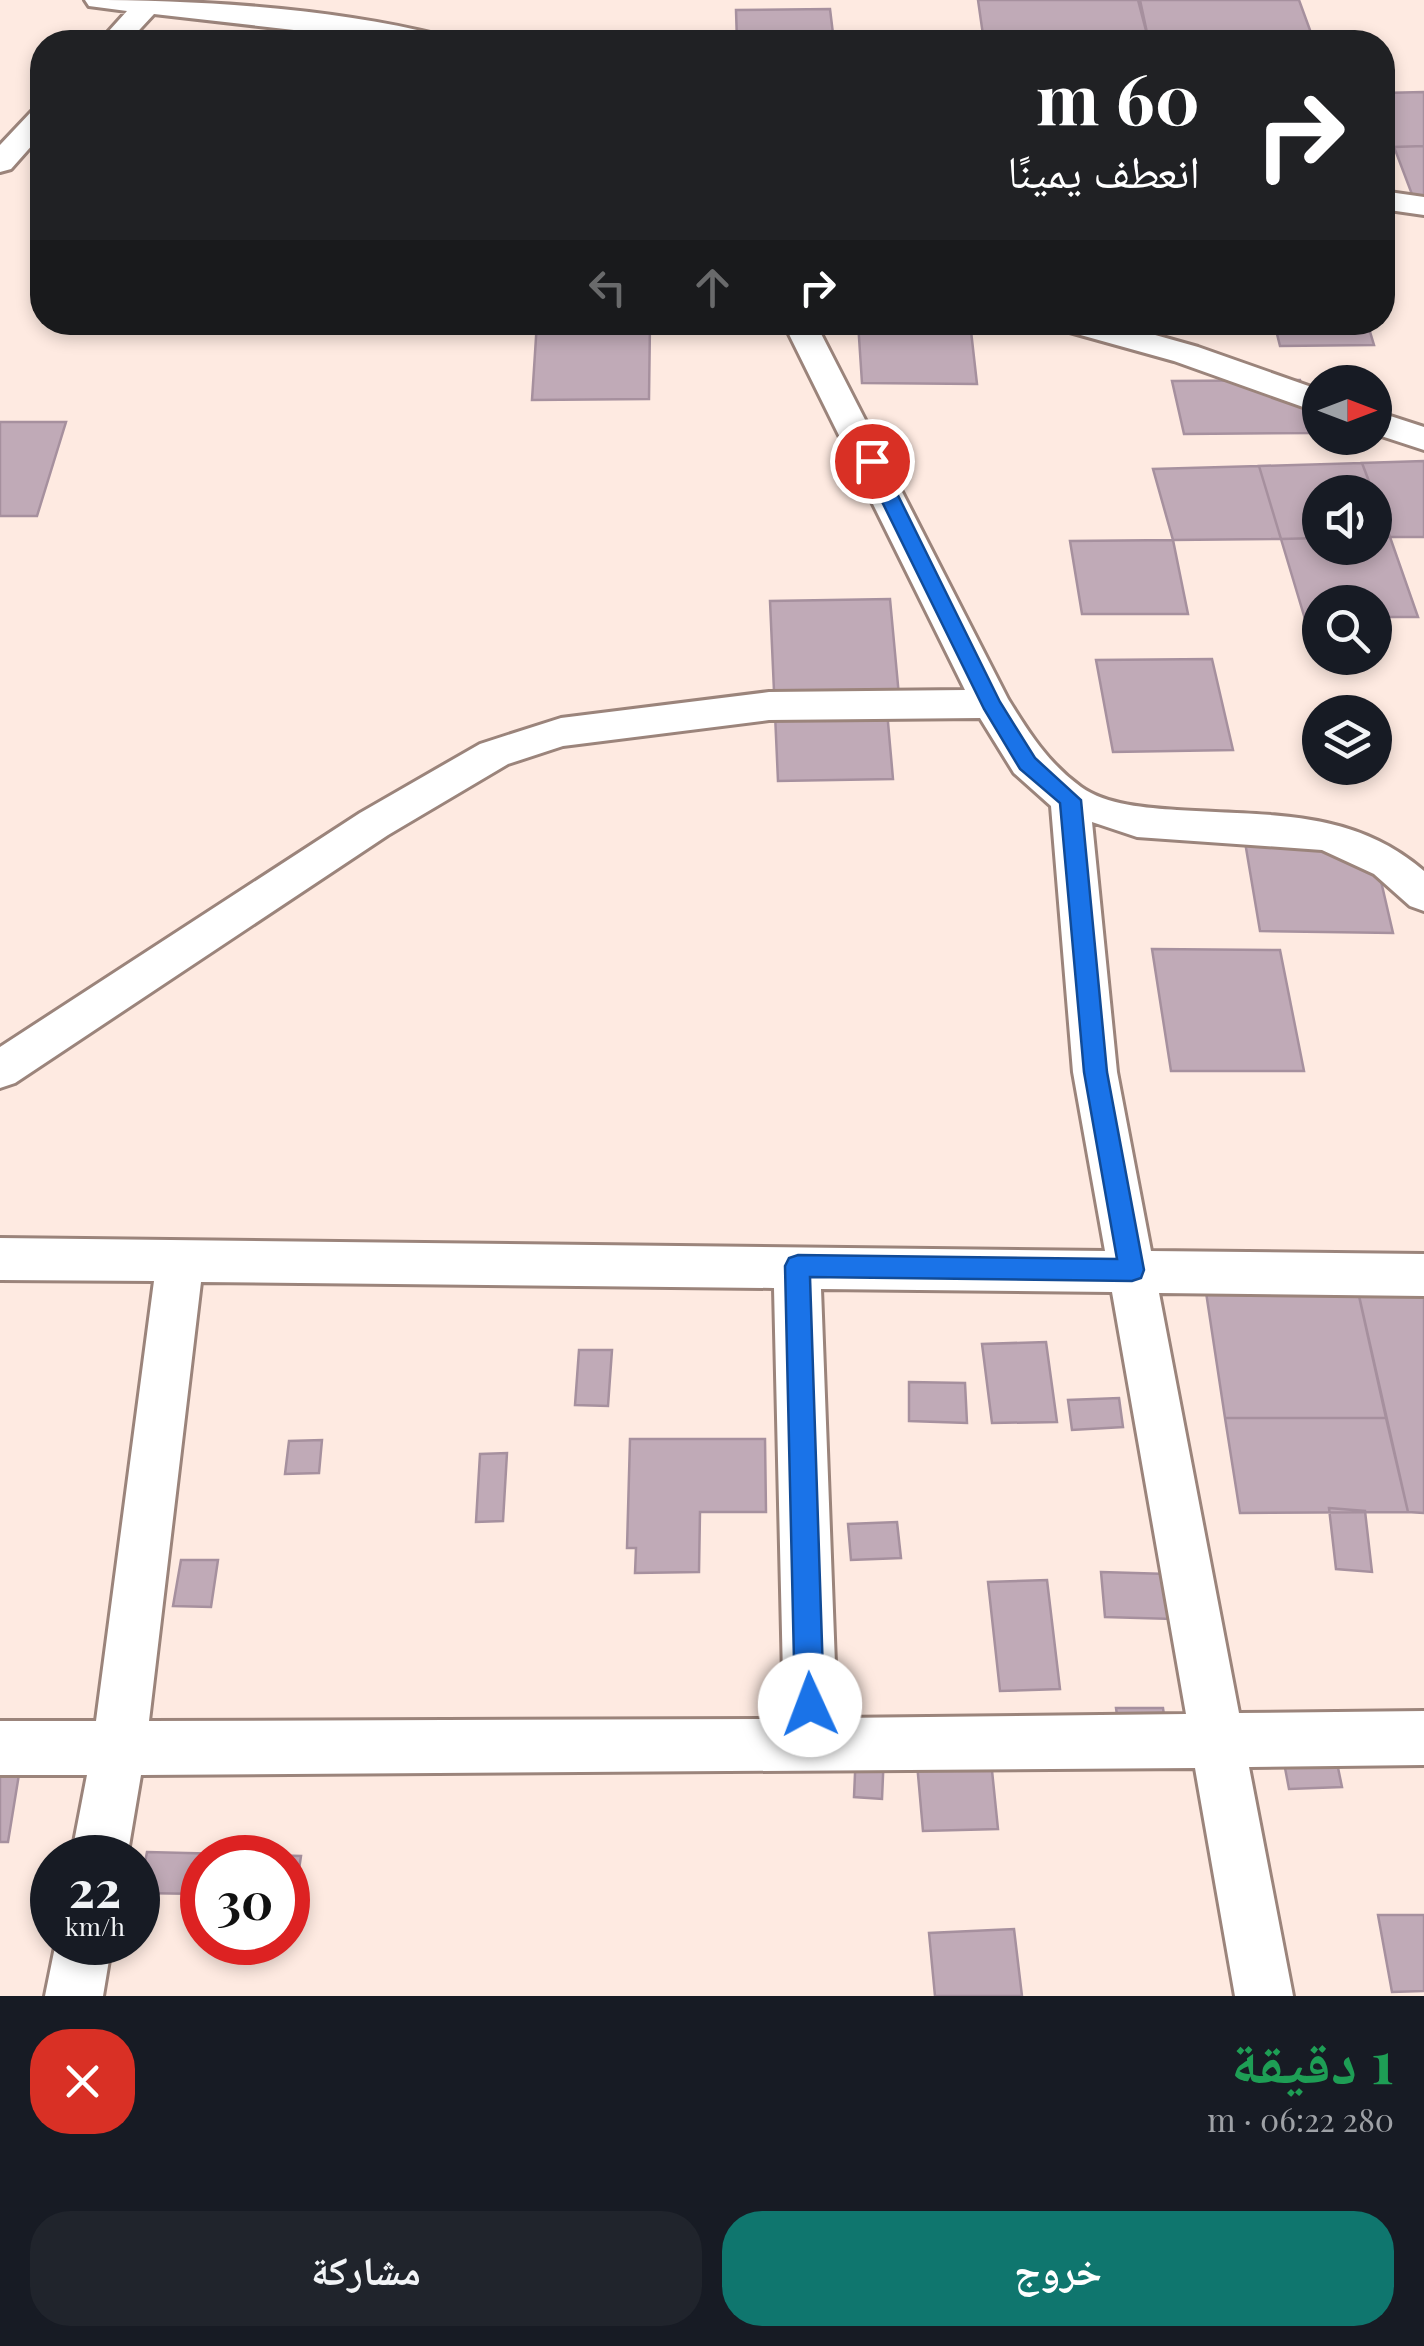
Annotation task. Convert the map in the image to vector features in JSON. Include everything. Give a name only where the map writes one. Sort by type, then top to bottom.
[{"type":"street","points":[[99,0],[375,30]]},
{"type":"street","points":[[124,30],[147,6]]},
{"type":"street","points":[[0,163],[30,130]]},
{"type":"street","points":[[1395,202],[1424,206]]},
{"type":"street","points":[[806,335],[838,391],[991,704],[1028,763],[1070,800],[1138,822],[1328,834],[1388,863],[1424,895]]},
{"type":"street","points":[[1117,335],[1186,354],[1302,396]]},
{"type":"street","points":[[1392,428],[1424,439]]},
{"type":"street","points":[[0,1070],[374,824],[494,754],[560,732],[769,706],[991,704]]},
{"type":"street","points":[[1070,800],[1095,1072],[1264,1996]]},
{"type":"street","points":[[0,1259],[1424,1275]]},
{"type":"street","points":[[103,1835],[119,1748],[180,1260]]},
{"type":"street","points":[[798,1266],[811,1745]]},
{"type":"street","points":[[0,1748],[1424,1738]]},
{"type":"street","points":[[74,1996],[80,1965]]},
{"type":"building","points":[[978,0],[1140,0],[1146,30],[982,30]]},
{"type":"building","points":[[1138,0],[1299,0],[1310,30],[1146,30]]},
{"type":"building","points":[[830,9],[833,30],[737,30],[736,10]]},
{"type":"building","points":[[1424,92],[1424,146],[1395,147],[1395,93]]},
{"type":"building","points":[[1424,146],[1424,196],[1413,197],[1395,147]]},
{"type":"building","points":[[536,335],[650,335],[649,399],[532,400]]},
{"type":"building","points":[[859,335],[971,335],[977,384],[862,383]]},
{"type":"building","points":[[1277,335],[1371,335],[1374,345],[1280,346]]},
{"type":"building","points":[[1300,380],[1302,433],[1184,434],[1172,381]]},
{"type":"building","points":[[0,422],[66,422],[37,516],[0,516]]},
{"type":"building","points":[[1424,461],[1424,537],[1392,537],[1392,475],[1367,475],[1362,463]]},
{"type":"building","points":[[1362,463],[1367,475],[1302,475],[1302,538],[1281,539],[1259,466]]},
{"type":"building","points":[[1259,466],[1281,539],[1173,540],[1153,469]]},
{"type":"building","points":[[1302,538],[1302,565],[1392,565],[1392,543],[1418,617],[1392,617],[1392,585],[1302,585],[1302,609],[1281,539]]},
{"type":"building","points":[[1173,540],[1188,614],[1082,614],[1070,541]]},
{"type":"building","points":[[890,599],[899,696],[887,711],[893,779],[778,781],[770,601]]},
{"type":"building","points":[[1212,659],[1233,750],[1113,752],[1096,660]]},
{"type":"building","points":[[1244,836],[1371,838],[1393,933],[1260,931]]},
{"type":"building","points":[[1152,949],[1280,950],[1304,1071],[1171,1071]]},
{"type":"building","points":[[1355,1278],[1424,1278],[1424,1513],[1408,1512]]},
{"type":"building","points":[[1355,1278],[1386,1418],[1225,1418],[1204,1279]]},
{"type":"building","points":[[1046,1342],[1057,1422],[992,1423],[982,1344]]},
{"type":"building","points":[[579,1350],[612,1350],[608,1406],[575,1405]]},
{"type":"building","points":[[909,1382],[965,1383],[967,1423],[909,1421]]},
{"type":"building","points":[[1119,1398],[1123,1427],[1072,1430],[1068,1400]]},
{"type":"building","points":[[1225,1418],[1386,1418],[1408,1512],[1240,1513]]},
{"type":"building","points":[[630,1439],[765,1439],[766,1512],[700,1512],[699,1572],[635,1573],[636,1548],[627,1548]]},
{"type":"building","points":[[322,1440],[319,1473],[285,1474],[289,1441]]},
{"type":"building","points":[[507,1453],[503,1521],[476,1522],[480,1454]]},
{"type":"building","points":[[1329,1508],[1365,1511],[1372,1572],[1336,1569]]},
{"type":"building","points":[[897,1522],[901,1558],[851,1560],[848,1524]]},
{"type":"building","points":[[181,1560],[218,1560],[211,1607],[173,1606]]},
{"type":"building","points":[[1101,1572],[1168,1574],[1173,1619],[1105,1617]]},
{"type":"building","points":[[1047,1580],[1060,1689],[1000,1691],[988,1582]]},
{"type":"building","points":[[1116,1708],[1163,1708],[1168,1743],[1121,1744]]},
{"type":"building","points":[[1330,1729],[1342,1787],[1289,1789],[1278,1731]]},
{"type":"building","points":[[856,1751],[884,1753],[882,1799],[854,1797]]},
{"type":"building","points":[[990,1751],[998,1829],[923,1831],[916,1752]]},
{"type":"building","points":[[20,1768],[8,1842],[0,1842],[0,1769]]},
{"type":"building","points":[[160,1852],[180,1853],[180,1894],[160,1893]]},
{"type":"building","points":[[1378,1915],[1424,1915],[1424,1991],[1392,1992]]},
{"type":"building","points":[[1014,1929],[1022,1996],[935,1996],[929,1933]]},
{"type":"route","points":[[810,1705],[798,1266],[1132,1270],[1095,1072],[1070,800],[1028,763],[991,704],[872,461]]}]
